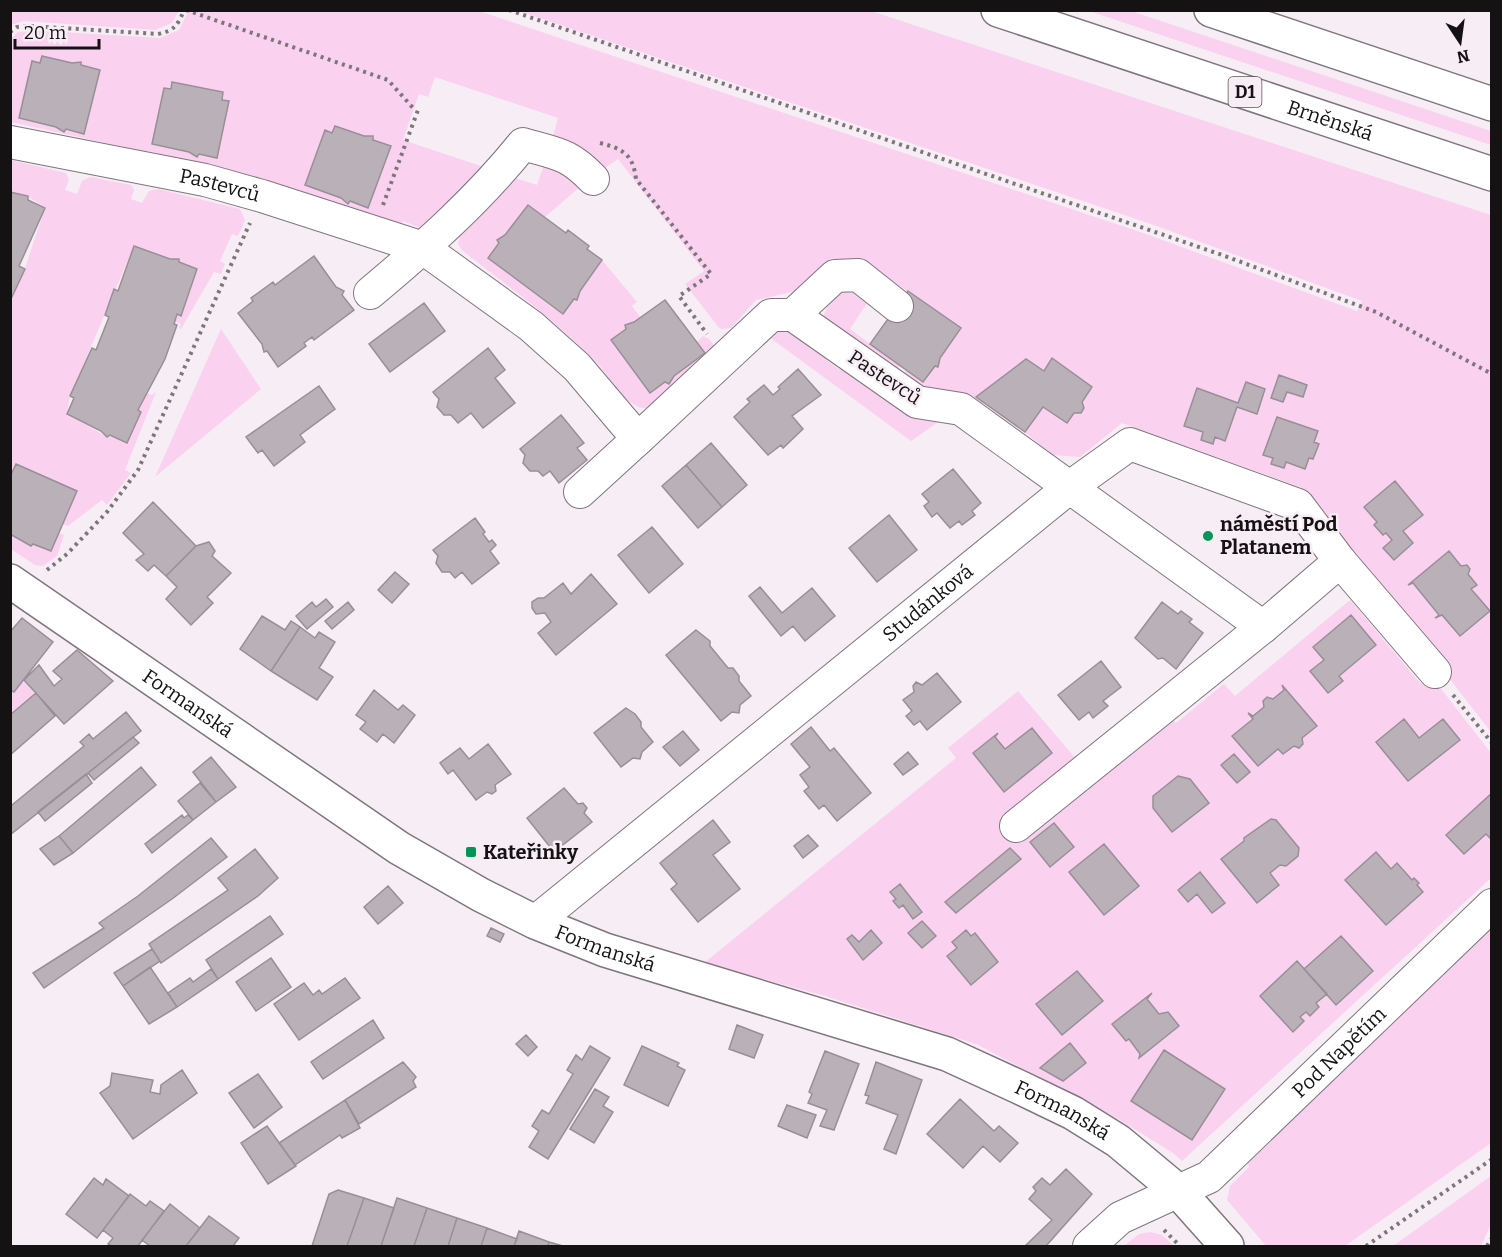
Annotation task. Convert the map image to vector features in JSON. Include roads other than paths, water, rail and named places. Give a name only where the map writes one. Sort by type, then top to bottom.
[{"type":"main road","name":"Brněnská","points":[[998,10],[1491,174]]},
{"type":"main road","points":[[1211,10],[1491,104]]},
{"type":"main road","name":"Formanská","points":[[24,577],[399,848],[535,922],[605,950],[946,1054],[1073,1113],[1118,1141],[1178,1191],[1227,1246]]},
{"type":"street","name":"Pastevců","points":[[10,142],[205,180],[423,248],[531,326],[577,367],[638,440]]},
{"type":"street","points":[[370,293],[423,248],[494,180],[523,144],[562,154],[575,161],[593,179]]},
{"type":"street","points":[[580,492],[771,315],[793,315],[835,276],[858,275],[897,306]]},
{"type":"street","name":"Pastevců","points":[[793,315],[917,402],[961,409],[1070,487]]},
{"type":"street","name":"Studánková","points":[[535,922],[1070,487],[1130,444],[1298,505],[1340,561],[1435,672]]},
{"type":"street","points":[[1070,487],[1263,627]]},
{"type":"street","points":[[1016,826],[1263,627],[1340,561]]},
{"type":"street","name":"Pod Napětím","points":[[1089,1246],[1120,1218],[1209,1177],[1491,905]]},
{"type":"place","name":"náměstí Pod Platanem","points":[[1208,536]]},
{"type":"place","name":"Kateřinky","points":[[471,852]]}]
